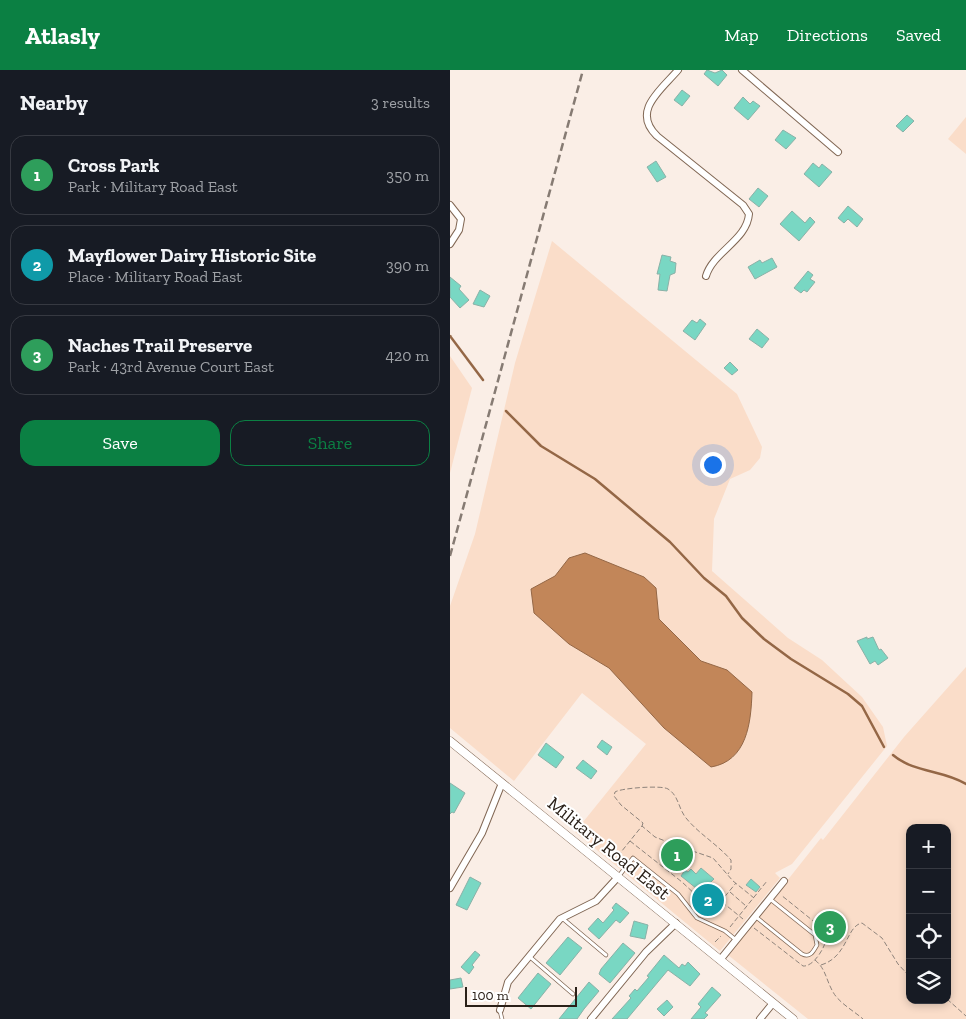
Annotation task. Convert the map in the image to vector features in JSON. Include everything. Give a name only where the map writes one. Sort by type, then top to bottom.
[{"type":"street","points":[[678,70],[650,102],[646,118],[651,130],[743,205],[750,217],[744,228],[715,261],[706,276]]},
{"type":"street","points":[[742,70],[838,152]]},
{"type":"street","points":[[450,205],[461,219],[460,230],[450,244]]},
{"type":"street","name":"Military Road East","points":[[450,741],[793,1019]]},
{"type":"street","points":[[450,888],[482,833],[502,783]]},
{"type":"street","points":[[500,1010],[508,982],[562,918],[596,900],[618,877]]},
{"type":"street","points":[[720,960],[784,881]]},
{"type":"street","points":[[591,1019],[646,952],[676,923]]},
{"type":"street","points":[[760,1019],[773,1003]]},
{"type":"lane","points":[[618,877],[633,858],[678,894],[697,918],[726,931],[736,940]]},
{"type":"lane","points":[[755,917],[802,954],[808,956],[812,953],[817,945],[815,935],[770,899]]},
{"type":"lane","points":[[562,918],[606,954]]},
{"type":"lane","points":[[529,956],[573,994]]},
{"type":"lane","points":[[500,1010],[502,1019]]},
{"type":"path","points":[[613,862],[642,826],[643,822],[621,805],[614,796],[615,792],[624,789],[639,790],[654,786],[668,789],[675,795],[684,815],[691,824],[731,860],[731,869],[728,874]]},
{"type":"path","points":[[642,826],[655,837],[713,858],[736,883],[754,898]]},
{"type":"path","points":[[630,841],[713,912],[736,883]]},
{"type":"path","points":[[666,870],[692,865],[678,846]]},
{"type":"path","points":[[729,928],[767,881]]},
{"type":"path","points":[[729,892],[747,906]]},
{"type":"path","points":[[752,926],[800,965],[807,967],[825,946],[827,936],[825,932],[779,893]]},
{"type":"path","points":[[721,901],[743,919]]},
{"type":"path","points":[[700,915],[707,907]]},
{"type":"path","points":[[821,965],[831,961],[841,952],[848,936],[857,925],[862,923],[885,941],[898,964],[906,972]]},
{"type":"path","points":[[716,942],[723,934]]},
{"type":"path","points":[[814,959],[821,965],[834,994],[863,1019]]},
{"type":"path","points":[[951,1003],[966,1016]]},
{"type":"shaded area","points":[[966,117],[966,154],[948,139]]},
{"type":"shaded area","points":[[552,241],[737,394],[762,447],[760,458],[750,470],[730,479],[714,519],[712,571],[788,638],[822,660],[862,697],[883,727],[887,746],[792,864],[775,873],[780,878],[720,951],[575,832],[646,744],[582,693],[514,781],[450,728],[450,606],[475,534],[515,363]]},
{"type":"shaded area","points":[[450,356],[472,388],[450,473]]},
{"type":"shaded area","points":[[585,553],[644,577],[656,588],[659,619],[701,661],[727,670],[752,692],[750,716],[745,739],[740,749],[732,757],[723,763],[711,767],[664,728],[609,668],[569,644],[534,613],[531,589],[555,576],[569,558]]},
{"type":"shaded area","points":[[966,667],[966,1019],[808,1019],[728,955],[821,838],[823,840],[904,737]]},
{"type":"building","points":[[707,70],[715,73],[722,70],[727,75],[718,86],[704,74]]},
{"type":"building","points":[[682,90],[690,96],[682,106],[674,100]]},
{"type":"building","points":[[743,97],[750,104],[753,101],[760,106],[748,120],[734,108]]},
{"type":"building","points":[[907,115],[914,121],[903,132],[896,126]]},
{"type":"building","points":[[783,130],[796,138],[786,149],[775,140]]},
{"type":"building","points":[[656,161],[666,177],[657,182],[647,167]]},
{"type":"building","points":[[813,163],[819,168],[822,164],[832,172],[819,187],[804,174]]},
{"type":"building","points":[[758,188],[768,196],[759,207],[749,199]]},
{"type":"building","points":[[848,206],[863,219],[857,227],[848,219],[844,223],[838,218]]},
{"type":"building","points":[[792,211],[805,223],[810,217],[815,222],[799,241],[780,224]]},
{"type":"building","points":[[662,255],[671,257],[670,261],[676,263],[675,273],[670,275],[667,291],[658,290],[660,274],[657,274]]},
{"type":"building","points":[[772,258],[777,267],[755,279],[748,267],[760,260],[762,263]]},
{"type":"building","points":[[808,271],[813,275],[810,279],[815,282],[807,292],[804,290],[801,293],[794,288]]},
{"type":"building","points":[[450,277],[461,286],[459,289],[469,300],[460,308],[450,297]]},
{"type":"building","points":[[480,290],[490,296],[484,307],[473,304]]},
{"type":"building","points":[[700,319],[706,324],[695,340],[683,331],[692,320],[697,323]]},
{"type":"building","points":[[757,329],[769,339],[762,348],[749,339]]},
{"type":"building","points":[[730,362],[738,370],[732,375],[724,368]]},
{"type":"building","points":[[867,637],[867,639],[873,637],[879,650],[881,649],[888,658],[878,665],[875,661],[870,664],[857,641]]},
{"type":"building","points":[[602,740],[612,747],[607,755],[597,747]]},
{"type":"building","points":[[546,743],[564,757],[556,768],[538,755]]},
{"type":"building","points":[[583,760],[597,771],[591,779],[576,768]]},
{"type":"building","points":[[450,783],[465,793],[454,813],[450,814]]},
{"type":"building","points":[[701,868],[714,879],[710,883],[725,895],[713,910],[703,902],[707,897],[681,876],[685,870],[688,872],[691,869],[696,874]]},
{"type":"building","points":[[470,877],[481,883],[467,910],[456,905]]},
{"type":"building","points":[[751,879],[760,887],[756,892],[746,885]]},
{"type":"building","points":[[616,903],[629,913],[620,923],[616,920],[599,939],[588,929],[598,918],[603,923],[614,910],[612,908]]},
{"type":"building","points":[[634,921],[648,925],[645,939],[630,936]]},
{"type":"building","points":[[568,937],[582,948],[560,975],[546,963]]},
{"type":"building","points":[[623,943],[635,953],[610,983],[599,974]]},
{"type":"building","points":[[475,951],[480,955],[472,965],[474,967],[469,974],[461,967]]},
{"type":"building","points":[[664,955],[679,968],[682,964],[685,966],[688,962],[700,974],[690,986],[668,970],[627,1019],[612,1019],[631,998],[629,996],[635,989],[637,991],[649,977],[647,976]]},
{"type":"building","points":[[538,973],[551,984],[531,1009],[518,998]]},
{"type":"building","points":[[461,978],[463,987],[450,989],[450,980]]},
{"type":"building","points":[[589,982],[599,991],[577,1019],[559,1019]]},
{"type":"building","points":[[712,987],[721,995],[705,1013],[708,1015],[704,1019],[691,1019],[701,1007],[698,1004]]},
{"type":"building","points":[[667,1000],[673,1007],[664,1016],[657,1009]]},
{"type":"waterway","points":[[450,336],[483,380]]},
{"type":"waterway","points":[[506,411],[541,446],[595,479],[670,542],[704,578],[726,596],[742,618],[764,639],[791,659],[848,694],[862,706],[884,747]]},
{"type":"waterway","points":[[893,755],[910,765],[957,779],[966,784]]},
{"type":"railway","points":[[450,556],[583,70]]},
{"type":"place","name":"Cross Park","points":[[677,855]]},
{"type":"place","name":"Mayflower Dairy Historic Site","points":[[708,900]]},
{"type":"place","name":"Naches Trail Preserve","points":[[830,927]]}]
